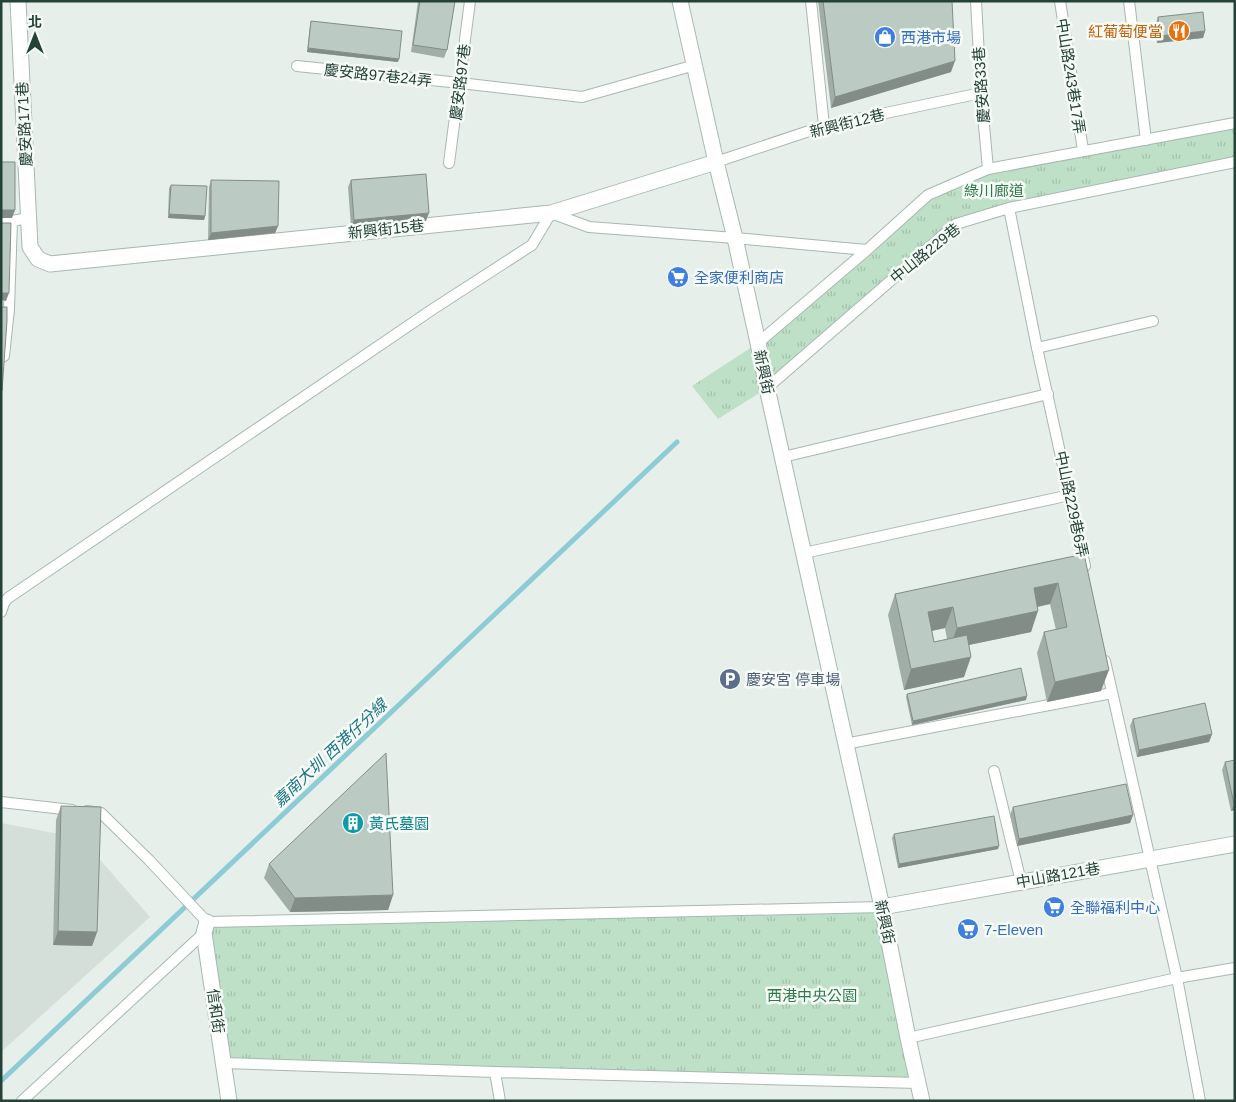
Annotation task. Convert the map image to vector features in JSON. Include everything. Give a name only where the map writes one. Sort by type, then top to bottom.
[{"type":"street","name":"慶安路171巷","points":[[18,1],[30,247]]},
{"type":"street","name":"新興街","points":[[680,1],[735,238],[882,907],[922,1101]]},
{"type":"street","name":"新興街15巷","points":[[30,247],[38,259],[50,264],[551,212],[716,162]]},
{"type":"street","name":"中山路121巷","points":[[882,907],[1235,844]]},
{"type":"street","name":"信和街","points":[[205,928],[229,1101]]},
{"type":"lane","name":"慶安路97巷","points":[[449,163],[470,1]]},
{"type":"lane","points":[[811,1],[824,126]]},
{"type":"lane","name":"慶安路33巷","points":[[976,1],[981,93],[988,169]]},
{"type":"lane","name":"中山路243巷17弄","points":[[1060,1],[1082,150]]},
{"type":"lane","points":[[1129,1],[1146,140]]},
{"type":"lane","name":"慶安路97巷24弄","points":[[297,66],[582,97],[695,65]]},
{"type":"lane","name":"新興街12巷","points":[[716,162],[824,126],[981,93]]},
{"type":"lane","points":[[758,343],[928,195],[988,169],[1235,123]]},
{"type":"lane","name":"中山路229巷","points":[[767,388],[956,224],[1008,208],[1235,162]]},
{"type":"lane","name":"中山路229巷6弄","points":[[1008,208],[1088,580]]},
{"type":"lane","points":[[1,612],[8,598],[433,309],[532,245],[551,212],[589,228],[735,238],[867,250]]},
{"type":"lane","points":[[1,220],[12,221],[28,218]]},
{"type":"lane","points":[[4,364],[5,309],[12,221]]},
{"type":"lane","points":[[1037,348],[1153,321]]},
{"type":"lane","points":[[783,457],[1048,394]]},
{"type":"lane","points":[[804,553],[1070,495]]},
{"type":"lane","points":[[1104,655],[1177,978],[1200,1101]]},
{"type":"lane","points":[[845,744],[1112,693]]},
{"type":"lane","points":[[994,771],[1021,882]]},
{"type":"lane","points":[[1,802],[101,813],[176,890],[205,928]]},
{"type":"lane","points":[[22,1101],[205,928],[882,907]]},
{"type":"lane","points":[[908,1038],[1177,978],[1235,968]]},
{"type":"lane","points":[[224,1063],[918,1083]]},
{"type":"lane","points":[[496,1072],[500,1101]]},
{"type":"shaded area","points":[[1,823],[81,838],[150,917],[1,1052]]},
{"type":"green space","name":"綠川廊道","points":[[1235,123],[1235,162],[956,224],[767,388],[718,419],[692,386],[758,343],[928,195],[988,169]]},
{"type":"green space","name":"西港中央公園","points":[[882,907],[919,1083],[224,1063],[207,922]]},
{"type":"building","points":[[420,1],[455,1],[447,50],[413,45]]},
{"type":"building","name":"西港市場","points":[[823,1],[952,1],[955,61],[835,97]]},
{"type":"building","points":[[1203,12],[1205,31],[1159,36],[1158,17]]},
{"type":"building","points":[[311,21],[402,31],[399,59],[308,48]]},
{"type":"building","points":[[1,162],[15,162],[15,210],[1,210]]},
{"type":"building","points":[[426,174],[429,213],[354,220],[351,180]]},
{"type":"building","points":[[211,180],[279,181],[278,226],[211,233]]},
{"type":"building","points":[[171,185],[207,186],[205,216],[169,214]]},
{"type":"building","points":[[1,223],[11,223],[9,293],[1,293]]},
{"type":"building","points":[[1,307],[7,307],[2,391],[1,391]]},
{"type":"building","points":[[1084,554],[1109,670],[1055,682],[1044,632],[1067,627],[1058,583],[1034,588],[1038,611],[957,628],[953,607],[928,612],[934,642],[967,635],[971,657],[911,669],[895,594]]},
{"type":"building","points":[[1021,668],[1027,696],[913,721],[907,694]]},
{"type":"building","points":[[1205,703],[1212,734],[1139,750],[1133,719]]},
{"type":"building","name":"黃氏墓園","points":[[386,753],[393,895],[295,898],[269,864]]},
{"type":"building","points":[[1235,760],[1235,804],[1234,804],[1225,762]]},
{"type":"building","points":[[1126,784],[1133,815],[1019,839],[1013,807]]},
{"type":"building","points":[[61,806],[101,807],[97,932],[58,931]]},
{"type":"building","points":[[994,816],[999,846],[899,864],[894,834]]},
{"type":"waterway","name":"嘉南大圳 西港仔分線","points":[[1,1081],[677,442]]},
{"type":"place","name":"紅葡萄便當","points":[[1179,31]]},
{"type":"place","name":"西港市場","points":[[885,37]]},
{"type":"place","name":"全家便利商店","points":[[678,277]]},
{"type":"place","name":"慶安宮 停車場","points":[[730,679]]},
{"type":"place","name":"黃氏墓園","points":[[353,823]]},
{"type":"place","name":"全聯福利中心","points":[[1054,907]]},
{"type":"place","name":"7-Eleven","points":[[968,929]]}]
